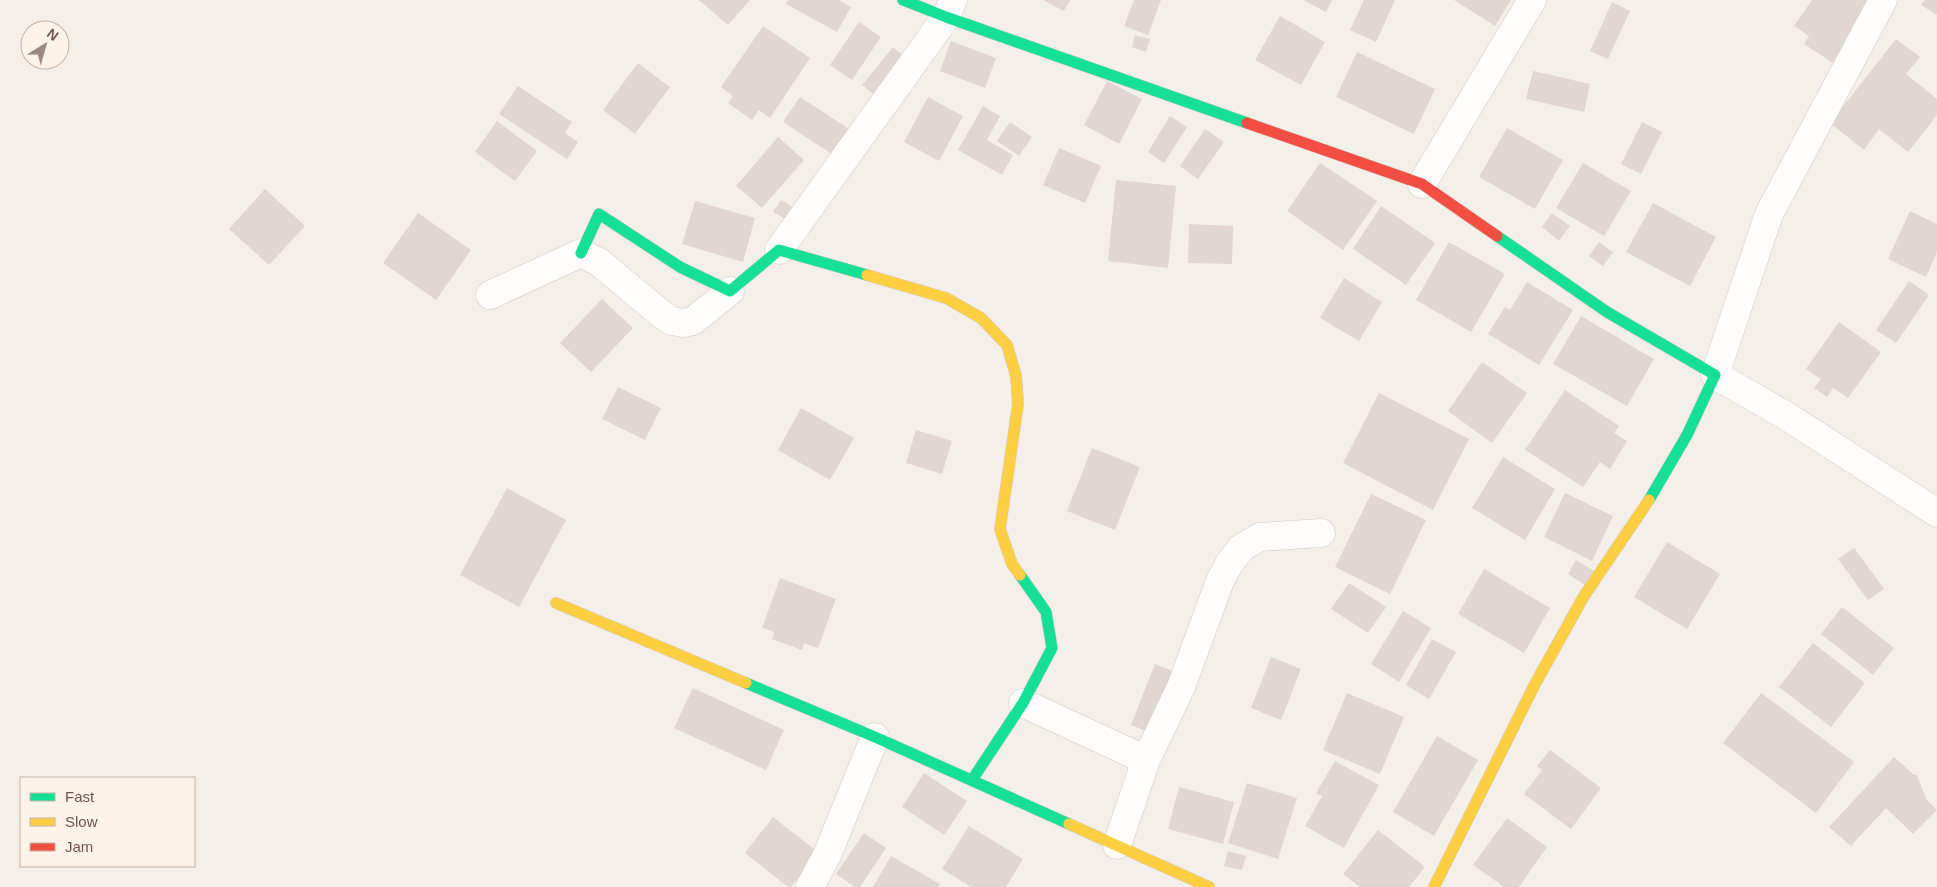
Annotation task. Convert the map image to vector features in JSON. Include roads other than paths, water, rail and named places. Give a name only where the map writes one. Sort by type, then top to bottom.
[{"type":"street","points":[[903,0],[949,9],[1422,184],[1607,312],[1785,415],[1937,513]]},
{"type":"street","points":[[1422,184],[1532,0]]},
{"type":"street","points":[[1434,887],[1535,684],[1584,596],[1649,500],[1688,434],[1715,375],[1769,214],[1883,0]]},
{"type":"street","points":[[581,253],[600,262],[672,321],[683,323],[693,321],[779,250],[949,9]]},
{"type":"street","points":[[490,295],[581,253],[599,214],[680,267],[730,291]]},
{"type":"street","points":[[779,250],[946,298],[981,318],[1008,345],[1016,376],[1018,404],[1000,529],[1012,564],[1046,612],[1052,648],[1024,703],[972,780]]},
{"type":"street","points":[[1117,845],[1146,760],[1181,687],[1220,581],[1229,564],[1241,548],[1260,537],[1321,532]]},
{"type":"street","points":[[556,603],[875,736],[1209,887]]},
{"type":"street","points":[[1024,703],[1146,760]]},
{"type":"street","points":[[810,887],[828,853],[875,736]]}]
